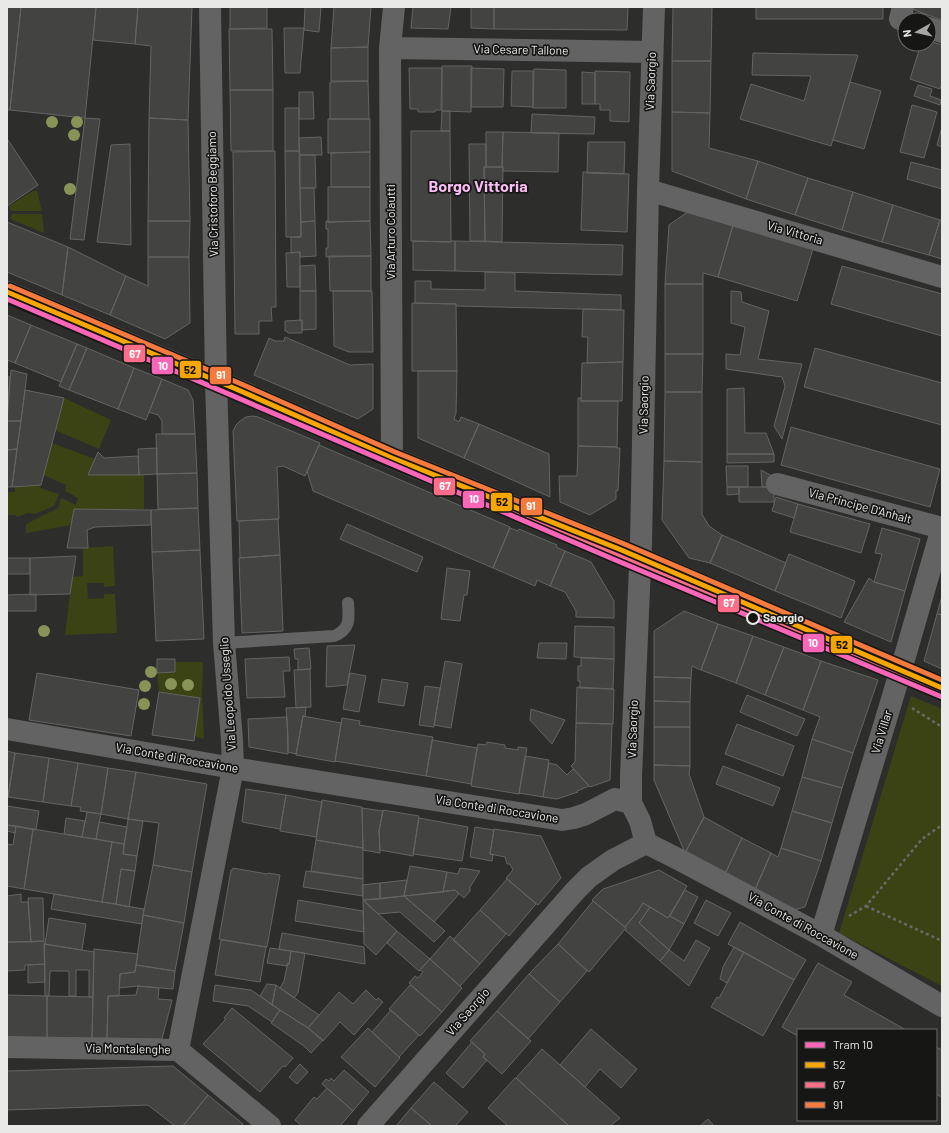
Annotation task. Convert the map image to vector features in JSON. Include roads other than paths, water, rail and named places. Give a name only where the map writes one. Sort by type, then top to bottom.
[{"type":"street","name":"Via Cristoforo Beggiamo","points":[[210,7],[216,381]]},
{"type":"street","name":"Via Arturo Colautti","points":[[392,458],[390,48],[394,7]]},
{"type":"street","name":"Via Saorgio","points":[[630,803],[640,559],[648,190],[654,7]]},
{"type":"street","name":"Via Cesare Tallone","points":[[390,48],[652,52]]},
{"type":"street","name":"Via Vittoria","points":[[648,190],[942,276]]},
{"type":"street","points":[[7,292],[392,458],[640,559],[942,688]]},
{"type":"street","name":"Via Leopoldo Usseglio","points":[[178,1050],[233,768],[224,643],[216,381]]},
{"type":"street","name":"Via Principe D'Anhalt","points":[[777,484],[942,528]]},
{"type":"street","name":"Via Villar","points":[[821,935],[942,528]]},
{"type":"street","name":"Via Conte di Roccavione","points":[[7,729],[233,768],[562,820],[586,814],[615,799],[630,803]]},
{"type":"street","points":[[630,803],[640,821],[646,843]]},
{"type":"street","name":"Via Saorgio","points":[[368,1126],[574,891],[589,877],[612,860],[646,843]]},
{"type":"street","name":"Via Conte di Roccavione","points":[[646,843],[821,935],[942,1006]]},
{"type":"street","name":"Via Montalenghe","points":[[7,1047],[178,1050],[270,1126]]},
{"type":"lane","points":[[224,643],[334,636],[343,631],[347,626],[349,620],[348,603]]},
{"type":"tram line","name":"10","points":[[7,299],[613,559],[942,697]]},
{"type":"place","name":"Saorgio","points":[[753,618]]},
{"type":"district","name":"Borgo Vittoria","points":[[478,186]]}]
